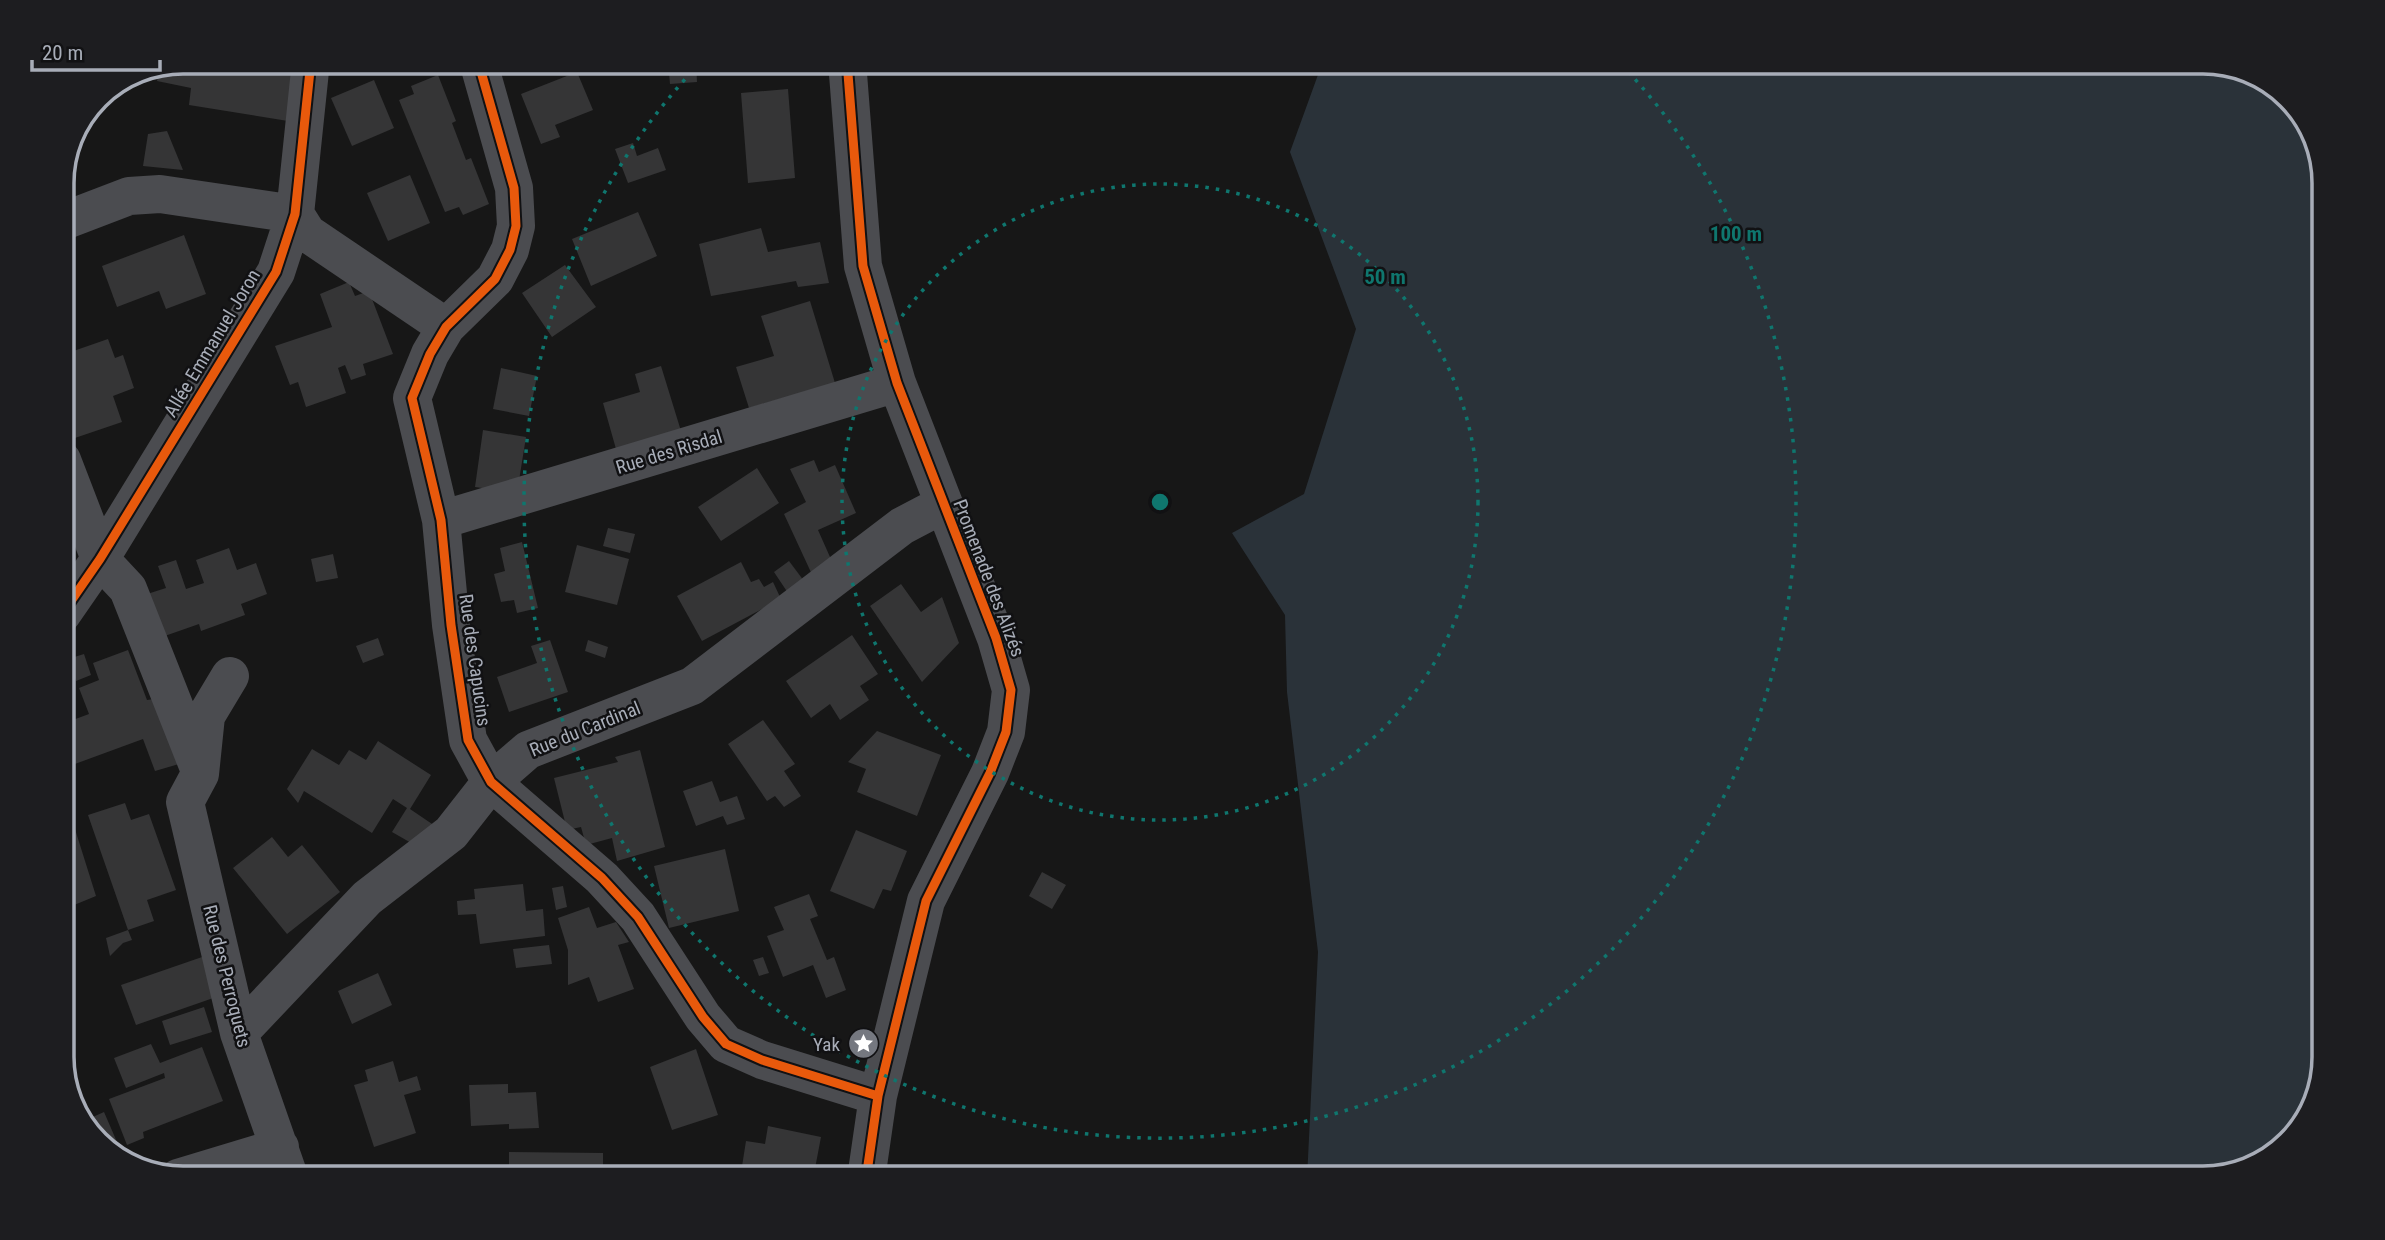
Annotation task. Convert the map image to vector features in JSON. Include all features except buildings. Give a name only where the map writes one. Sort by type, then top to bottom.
[{"type":"street","name":"Allée Emmanuel Joron","points":[[74,597],[100,559],[276,272],[295,214],[310,73]]},
{"type":"street","name":"Rue des Capucins","points":[[483,73],[514,188],[516,226],[510,250],[495,279],[446,327],[430,354],[412,398],[441,520],[451,625],[468,740],[491,782],[602,878],[638,917],[703,1017],[726,1044],[762,1060],[878,1096]]},
{"type":"street","name":"Promenade des Alizés","points":[[848,73],[863,266],[897,383],[942,505],[996,638],[1011,690],[1006,732],[990,773],[926,901],[878,1096],[868,1166]]},
{"type":"street","points":[[74,217],[129,196],[160,194],[295,214],[307,233],[446,327]]},
{"type":"street","name":"Rue des Risdal","points":[[441,520],[897,383]]},
{"type":"street","points":[[74,493],[100,559],[128,589],[200,774]]},
{"type":"street","name":"Rue du Cardinal","points":[[239,1033],[367,898],[451,833],[491,782],[528,750],[692,687],[902,527],[942,505]]},
{"type":"street","name":"Rue des Perroquets","points":[[230,676],[206,716],[200,774],[184,803],[239,1033],[285,1163]]},
{"type":"street","points":[[264,1166],[285,1163]]},
{"type":"shaded area","points":[[1319,73],[2202,73],[2237,79],[2263,92],[2274,101],[2300,134],[2306,148],[2311,176],[2312,1057],[2306,1092],[2293,1118],[2284,1129],[2257,1152],[2216,1166],[1308,1166],[1318,952],[1287,692],[1285,615],[1232,533],[1304,494],[1356,329],[1290,152]]},
{"type":"cycle path","points":[[74,597],[100,559],[276,272],[295,214],[310,73]]},
{"type":"cycle path","points":[[481,73],[514,188],[516,226],[510,250],[495,279],[446,327],[430,354],[412,398],[441,520],[451,625],[468,740],[491,782],[602,878],[638,917],[703,1017],[726,1044],[762,1060],[878,1096]]},
{"type":"cycle path","points":[[848,73],[863,266],[897,383],[996,638],[1011,690],[1006,732],[990,773],[926,901],[878,1096],[868,1166]]},
{"type":"place","name":"Yak","points":[[863,1044]]}]
